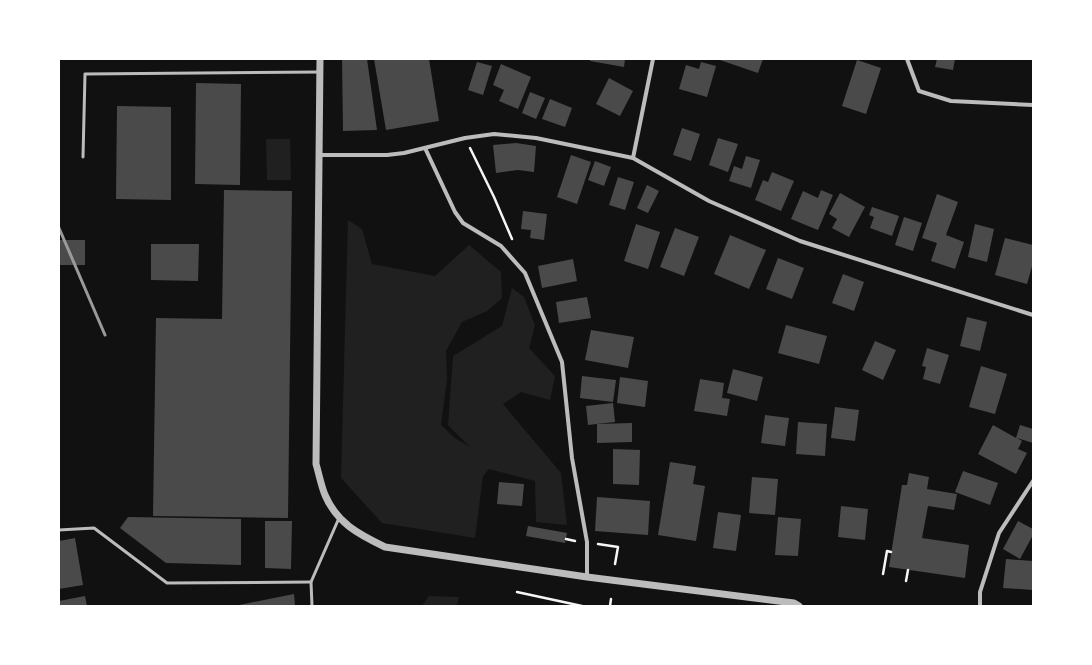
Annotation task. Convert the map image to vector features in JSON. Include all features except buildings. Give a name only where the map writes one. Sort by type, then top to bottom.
[{"type":"street","points":[[320,59],[316,464],[325,494],[339,518],[362,536],[385,547],[587,577],[794,603],[799,606]]},
{"type":"street","points":[[633,158],[653,59]]},
{"type":"street","points":[[907,59],[919,91],[951,100],[1033,105]]},
{"type":"street","points":[[319,155],[387,155],[404,153],[465,138],[494,134],[536,138],[633,158],[709,201],[800,241],[1033,316]]},
{"type":"street","points":[[426,148],[455,212],[463,223],[501,246],[525,273],[562,362],[572,458],[587,542],[587,577]]},
{"type":"street","points":[[980,606],[980,592],[998,532],[1033,480]]},
{"type":"lane","points":[[83,157],[84,74],[320,72]]},
{"type":"lane","points":[[312,606],[311,582],[339,518]]},
{"type":"lane","points":[[59,530],[94,528],[167,583],[311,582]]},
{"type":"path","points":[[465,138],[494,198],[514,246]]},
{"type":"path","points":[[615,564],[618,547]]},
{"type":"path","points":[[883,574],[887,551],[891,552]]},
{"type":"path","points":[[906,582],[908,570]]},
{"type":"path","points":[[517,592],[582,606]]},
{"type":"path","points":[[610,606],[611,599]]},
{"type":"shaded area","points":[[266,139],[290,139],[291,180],[267,180]]},
{"type":"shaded area","points":[[348,220],[362,229],[372,264],[435,276],[469,245],[501,272],[502,298],[487,311],[462,322],[446,351],[447,379],[441,425],[455,438],[470,447],[448,425],[453,356],[502,326],[512,288],[524,297],[535,325],[529,348],[555,376],[550,400],[521,392],[503,404],[561,473],[567,525],[536,522],[535,481],[489,469],[483,476],[475,538],[382,523],[341,478]]},
{"type":"shaded area","points":[[429,596],[459,597],[457,606],[422,606]]},
{"type":"railway","points":[[59,228],[105,335]]}]
